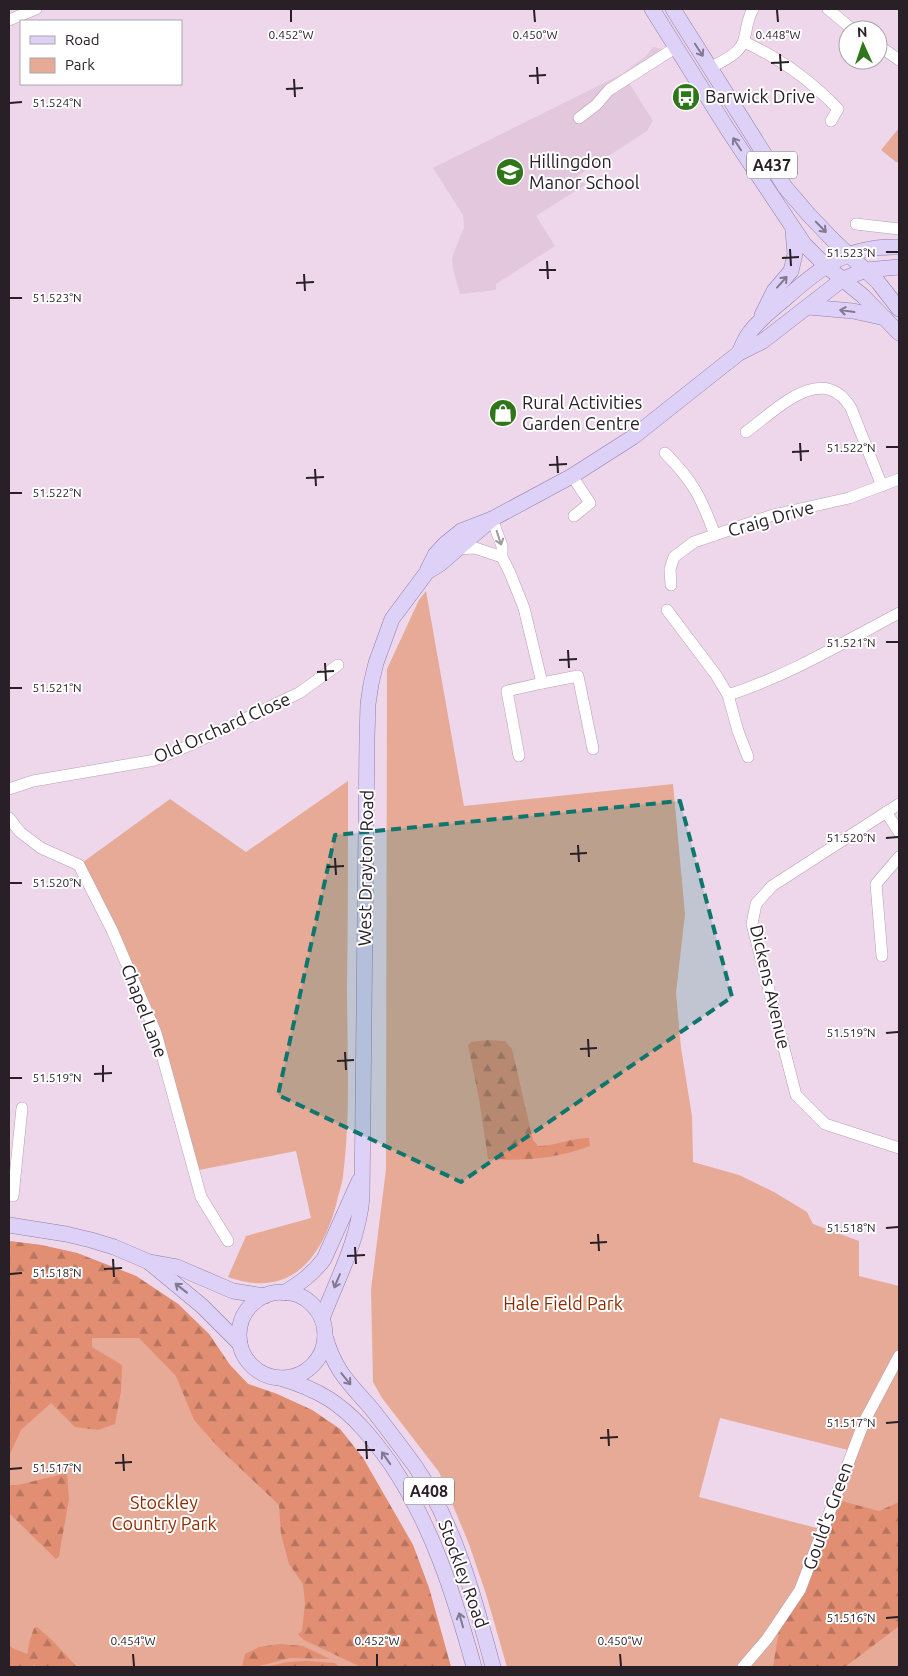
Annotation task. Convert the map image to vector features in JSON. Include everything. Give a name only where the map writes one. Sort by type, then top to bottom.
[{"type":"main road","name":"A437","points":[[652,9],[793,229],[825,265],[843,279],[899,333]]},
{"type":"main road","name":"A437","points":[[673,9],[785,187],[809,215],[878,282],[899,308]]},
{"type":"main road","name":"West Drayton Road","points":[[758,324],[774,291],[791,271],[795,254],[793,229]]},
{"type":"main road","name":"West Drayton Road","points":[[739,353],[749,333],[808,278],[825,265],[848,254],[869,249],[899,247]]},
{"type":"main road","name":"West Drayton Road","points":[[322,1320],[354,1242],[360,1217],[368,704],[376,662],[392,619],[427,572],[435,555],[461,531],[492,519],[572,476],[633,437],[739,353],[763,341],[843,279],[866,270],[899,266]]},
{"type":"main road","points":[[808,308],[838,309],[885,318]]},
{"type":"main road","name":"West Drayton Road","points":[[427,572],[440,564],[492,519]]},
{"type":"main road","name":"West Drayton Road","points":[[284,1293],[307,1278],[318,1268],[324,1259],[361,1178]]},
{"type":"main road","points":[[9,1225],[57,1232],[114,1247],[149,1262],[177,1267],[233,1291],[265,1296],[284,1293],[298,1296],[309,1302],[322,1320],[325,1336],[321,1352],[310,1368],[296,1376],[280,1378],[268,1376],[255,1369],[246,1358],[240,1344],[202,1306],[149,1262]]},
{"type":"main road","points":[[240,1344],[240,1329],[243,1317],[251,1305],[265,1296]]},
{"type":"main road","name":"Stockley Road","points":[[325,1336],[331,1356],[341,1374],[372,1410],[415,1467],[436,1502],[452,1539],[476,1606],[493,1667]]},
{"type":"main road","name":"Stockley Road","points":[[280,1378],[316,1391],[344,1410],[374,1440],[396,1472],[415,1504],[436,1547],[456,1604],[474,1667]]},
{"type":"street","points":[[9,20],[36,9]]},
{"type":"street","points":[[710,68],[736,52],[744,42],[746,24],[753,9]]},
{"type":"street","points":[[828,9],[841,20]]},
{"type":"street","points":[[744,42],[787,65],[826,97],[838,109],[830,121]]},
{"type":"street","points":[[579,118],[596,105],[609,90],[676,48]]},
{"type":"street","points":[[888,52],[899,60]]},
{"type":"street","points":[[856,224],[899,229]]},
{"type":"street","points":[[746,432],[803,391],[818,388],[832,390],[842,396],[851,408],[882,486]]},
{"type":"street","points":[[665,453],[683,471],[698,492],[715,534]]},
{"type":"street","points":[[572,476],[590,503],[574,516]]},
{"type":"street","name":"Craig Drive","points":[[671,585],[670,569],[674,557],[694,542],[773,515],[833,502],[899,479]]},
{"type":"street","points":[[492,519],[502,546],[502,557],[524,608],[542,683]]},
{"type":"street","points":[[458,549],[476,548],[502,557]]},
{"type":"street","points":[[667,610],[716,675],[728,695],[738,731],[748,757]]},
{"type":"street","points":[[728,695],[746,689],[808,661],[899,613]]},
{"type":"street","name":"Old Orchard Close","points":[[9,789],[33,780],[155,760],[299,693],[338,665]]},
{"type":"street","points":[[519,756],[507,691],[578,676],[593,750]]},
{"type":"street","name":"Dickens Avenue","points":[[899,804],[772,886],[756,904],[752,924],[796,1095],[826,1124],[899,1148]]},
{"type":"street","points":[[886,812],[899,832]]},
{"type":"street","name":"Chapel Lane","points":[[9,818],[20,832],[42,848],[78,865],[112,930],[156,1033],[201,1197],[228,1241]]},
{"type":"street","points":[[882,956],[876,884],[899,857]]},
{"type":"street","points":[[13,1196],[13,1150],[22,1108]]},
{"type":"street","name":"Gould's Green","points":[[743,1667],[767,1639],[800,1590],[858,1437],[899,1356]]},
{"type":"highlighted area","points":[[680,801],[732,997],[461,1182],[278,1095],[335,835]]},
{"type":"shaded area","name":"Hillingdon Manor School","points":[[653,47],[667,50],[629,83],[653,121],[647,131],[579,175],[585,185],[536,216],[555,246],[496,284],[496,290],[460,294],[452,258],[464,227],[463,215],[433,168],[622,74],[646,56]]},
{"type":"green space","points":[[899,128],[899,162],[896,162],[881,150]]},
{"type":"green space","name":"Hale Field Park","points":[[426,591],[464,806],[673,784],[685,914],[676,993],[681,1048],[692,1116],[693,1162],[739,1175],[774,1192],[807,1212],[813,1224],[859,1241],[859,1276],[899,1286],[899,1667],[507,1667],[469,1544],[439,1472],[382,1398],[373,1382],[371,1290],[386,1169],[387,669],[419,600]],"holes":[[[720,1418],[852,1451],[824,1530],[699,1497]]]},
{"type":"green space","points":[[348,781],[348,1105],[342,1179],[330,1225],[311,1258],[299,1270],[285,1278],[268,1283],[250,1282],[228,1277],[246,1236],[311,1218],[296,1151],[194,1171],[156,1033],[79,865],[170,799],[246,852]]},
{"type":"green space","points":[[505,1041],[512,1049],[533,1140],[538,1146],[589,1138],[590,1146],[564,1154],[540,1158],[515,1160],[488,1159],[479,1099],[468,1045],[471,1042]]},
{"type":"green space","name":"Stockley Country Park","points":[[9,1241],[41,1245],[77,1253],[136,1276],[178,1304],[209,1334],[230,1365],[248,1384],[277,1394],[312,1410],[340,1429],[363,1458],[413,1545],[429,1588],[451,1667],[9,1667]]},
{"type":"green space","points":[[9,1241],[41,1245],[77,1253],[136,1276],[178,1304],[209,1334],[230,1365],[248,1384],[277,1394],[312,1410],[340,1429],[363,1458],[413,1545],[429,1588],[451,1667],[361,1667],[304,1640],[298,1634],[302,1631],[305,1603],[303,1584],[289,1564],[281,1534],[279,1505],[219,1448],[194,1420],[176,1376],[139,1338],[92,1338],[92,1347],[122,1365],[121,1391],[115,1424],[98,1430],[75,1427],[51,1403],[21,1430],[9,1456]]},
{"type":"green space","points":[[67,1473],[69,1499],[59,1556],[56,1559],[9,1513],[9,1485],[18,1485]]},
{"type":"green space","points":[[838,1500],[879,1511],[899,1502],[899,1626],[845,1667],[773,1667],[779,1630]]},
{"type":"green space","points":[[37,1627],[77,1667],[35,1667],[34,1664],[32,1667],[9,1667],[9,1645],[27,1654],[34,1628]]},
{"type":"green space","points":[[280,1644],[303,1646],[330,1659],[290,1658],[255,1667],[242,1667],[245,1654],[259,1647]]},
{"type":"green space","points":[[288,1662],[335,1663],[339,1667],[265,1667]]},
{"type":"place","name":"Barwick Drive","points":[[686,97]]},
{"type":"place","name":"Hillingdon Manor School","points":[[510,172]]},
{"type":"place","name":"Rural Activities Garden Centre","points":[[503,413]]}]
